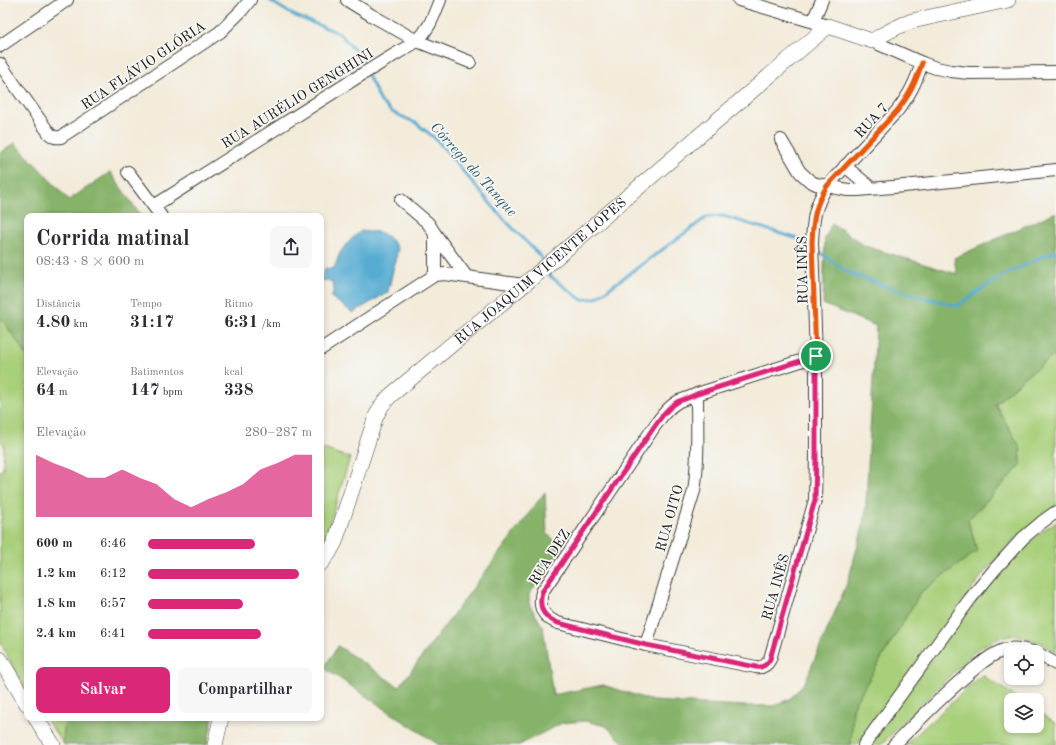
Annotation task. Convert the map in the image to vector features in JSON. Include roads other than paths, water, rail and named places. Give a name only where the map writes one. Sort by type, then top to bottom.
[{"type":"street","points":[[0,46],[66,0]]},
{"type":"street","name":"RUA FLÁVIO GLÓRIA","points":[[0,64],[49,133],[57,138],[66,134],[220,32],[250,0]]},
{"type":"street","points":[[347,0],[417,41],[470,62]]},
{"type":"street","name":"RUA AURÉLIO GENGHINI","points":[[154,206],[417,41],[429,28],[440,0]]},
{"type":"street","points":[[739,0],[812,21],[872,41],[936,68],[969,72],[1056,72]]},
{"type":"street","points":[[812,21],[822,0]]},
{"type":"street","points":[[872,41],[900,25],[912,21],[1008,0]]},
{"type":"street","name":"RUA JOAQUIM VICENTE LOPES","points":[[324,559],[335,542],[376,416],[382,405],[391,395],[538,274],[828,26]]},
{"type":"street","name":"RUA 7","points":[[827,186],[897,111],[912,90],[922,63]]},
{"type":"street","points":[[781,140],[804,177],[816,184],[853,190],[1056,170]]},
{"type":"street","points":[[845,166],[871,188]]},
{"type":"street","points":[[128,172],[159,213]]},
{"type":"street","name":"RUA INÊS","points":[[770,659],[815,500],[816,356],[813,228],[817,206],[827,186]]},
{"type":"street","points":[[401,200],[428,224],[466,276]]},
{"type":"street","points":[[435,234],[435,274]]},
{"type":"street","points":[[324,347],[435,274],[466,276],[524,285]]},
{"type":"street","points":[[697,394],[816,356]]},
{"type":"street","name":"RUA OITO","points":[[646,645],[694,491],[698,452],[697,394]]},
{"type":"street","name":"RUA DEZ","points":[[697,394],[670,407],[662,416],[542,592],[540,601],[542,609],[545,615],[558,623],[646,645],[756,667],[768,664],[770,659]]},
{"type":"street","points":[[864,745],[970,599],[1023,538],[1056,512]]},
{"type":"street","points":[[894,745],[956,683],[985,660],[998,652],[1004,650]]},
{"type":"street","points":[[1044,657],[1056,664]]},
{"type":"street","points":[[0,659],[24,699]]},
{"type":"street","points":[[38,721],[53,745]]},
{"type":"street","points":[[215,745],[220,721]]},
{"type":"water","points":[[361,231],[378,232],[387,236],[398,249],[388,292],[353,313],[331,297],[334,289],[332,282],[324,280],[324,271],[325,268],[333,269],[342,250]]},
{"type":"waterway","name":"Córrego do Tanque","points":[[269,0],[293,15],[339,33],[362,58],[366,68]]},
{"type":"waterway","name":"Córrego do Tanque","points":[[368,75],[381,102],[392,112],[416,123],[436,139],[501,216],[541,257],[543,262]]},
{"type":"waterway","points":[[547,271],[550,276],[582,300],[596,298],[707,217],[723,216],[802,240],[809,245]]},
{"type":"waterway","points":[[815,249],[847,272],[896,290],[957,306],[1000,277],[1052,252],[1056,252]]}]
